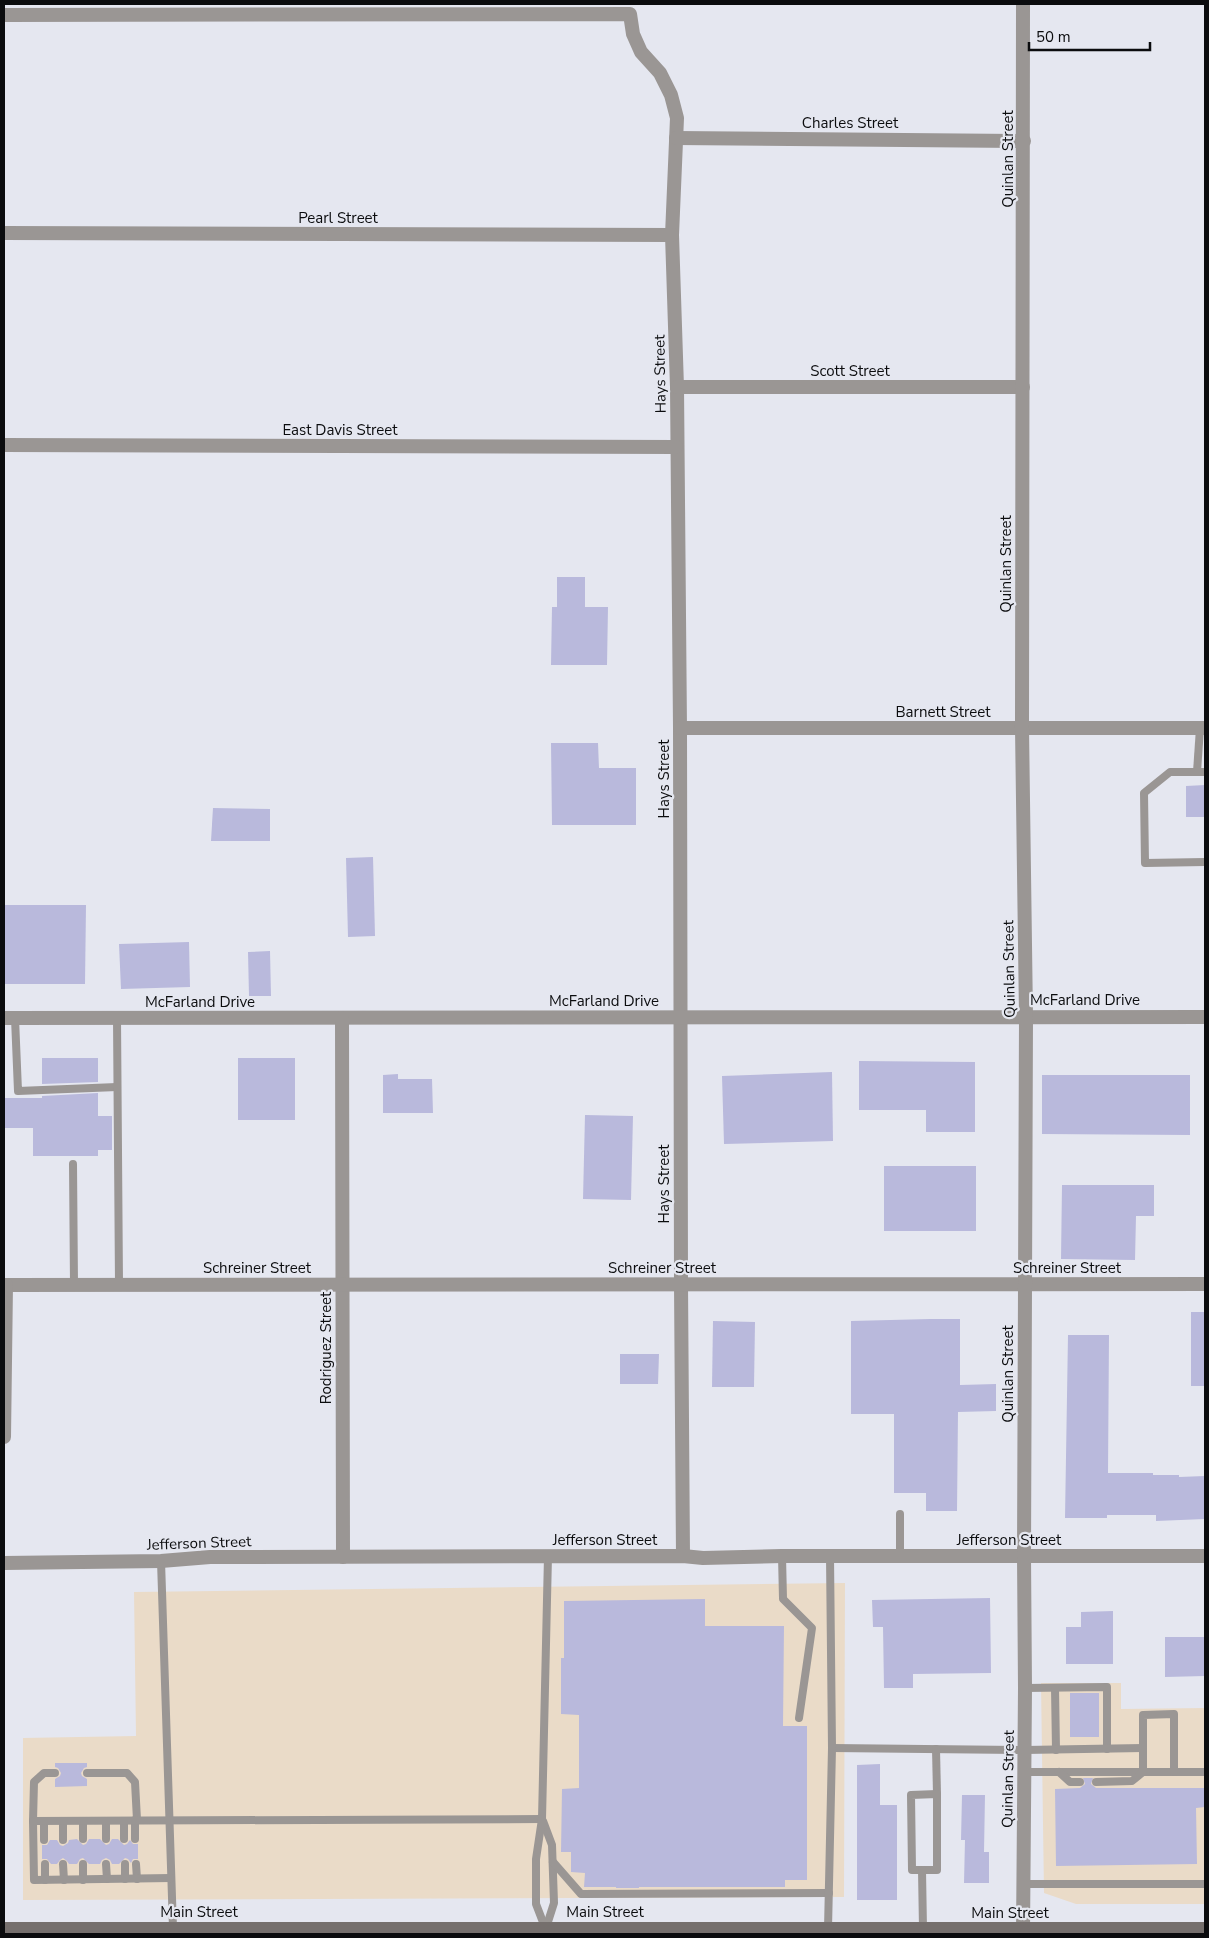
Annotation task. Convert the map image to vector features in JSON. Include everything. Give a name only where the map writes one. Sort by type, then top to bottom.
[{"type":"main road","name":"Main Street","points":[[4,1929],[173,1928],[682,1932],[828,1929],[1023,1932],[1205,1929]]},
{"type":"street","name":"Quinlan Street","points":[[1023,4],[1022,728],[1026,1016],[1023,1932]]},
{"type":"street","name":"Hays Street","points":[[415,9],[630,14],[633,34],[641,52],[660,73],[671,95],[676,118],[672,235],[677,387],[676,447],[680,728],[683,1556]]},
{"type":"street","points":[[4,15],[415,9]]},
{"type":"street","name":"Charles Street","points":[[676,138],[1024,141]]},
{"type":"street","name":"Pearl Street","points":[[4,233],[672,235]]},
{"type":"street","name":"Scott Street","points":[[677,387],[1023,387]]},
{"type":"street","name":"East Davis Street","points":[[4,445],[676,447]]},
{"type":"street","name":"Barnett Street","points":[[680,728],[1202,728]]},
{"type":"street","name":"McFarland Drive","points":[[9,1018],[1205,1017]]},
{"type":"street","name":"Rodriguez Street","points":[[342,1018],[343,1557]]},
{"type":"street","points":[[4,1437],[5,1284]]},
{"type":"street","name":"Schreiner Street","points":[[5,1284],[1205,1284]]},
{"type":"street","name":"Jefferson Street","points":[[4,1563],[161,1561],[210,1557],[1205,1556]]},
{"type":"lane","points":[[1202,728],[1201,772],[1170,772],[1144,793],[1145,864],[1205,862]]},
{"type":"lane","points":[[9,1018],[18,1092],[117,1087]]},
{"type":"lane","points":[[117,1018],[119,1284]]},
{"type":"lane","points":[[73,1164],[74,1284]]},
{"type":"lane","points":[[900,1514],[900,1556]]},
{"type":"lane","points":[[546,1931],[536,1904],[536,1858],[542,1819],[548,1556]]},
{"type":"lane","points":[[782,1556],[783,1599],[812,1628],[799,1718]]},
{"type":"lane","points":[[828,1929],[832,1748],[830,1556]]},
{"type":"lane","points":[[161,1561],[173,1928]]},
{"type":"lane","points":[[1025,1688],[1106,1687],[1107,1748]]},
{"type":"lane","points":[[1055,1688],[1056,1750]]},
{"type":"lane","points":[[1143,1772],[1143,1715],[1174,1714],[1174,1772]]},
{"type":"lane","points":[[832,1748],[1025,1750],[1143,1748]]},
{"type":"lane","points":[[936,1749],[937,1794],[937,1870],[912,1870],[911,1795],[937,1794]]},
{"type":"lane","points":[[1024,1772],[1205,1772]]},
{"type":"lane","points":[[1059,1772],[1070,1782],[1080,1782]]},
{"type":"lane","points":[[1096,1782],[1132,1781],[1143,1772]]},
{"type":"lane","points":[[55,1773],[44,1773],[34,1782],[34,1880],[171,1878]]},
{"type":"lane","points":[[87,1773],[127,1773],[135,1782],[135,1839]]},
{"type":"lane","points":[[33,1821],[542,1819]]},
{"type":"lane","points":[[542,1819],[552,1845],[553,1862],[554,1903],[546,1931]]},
{"type":"lane","points":[[124,1820],[124,1839]]},
{"type":"lane","points":[[44,1821],[44,1840]]},
{"type":"lane","points":[[63,1821],[63,1840]]},
{"type":"lane","points":[[83,1821],[83,1839]]},
{"type":"lane","points":[[106,1821],[106,1839]]},
{"type":"lane","points":[[553,1862],[581,1894],[829,1893]]},
{"type":"lane","points":[[45,1864],[45,1880]]},
{"type":"lane","points":[[64,1864],[64,1880]]},
{"type":"lane","points":[[83,1864],[83,1880]]},
{"type":"lane","points":[[106,1864],[107,1879]]},
{"type":"lane","points":[[124,1864],[124,1879]]},
{"type":"lane","points":[[136,1864],[137,1879]]},
{"type":"lane","points":[[922,1870],[923,1929]]},
{"type":"lane","points":[[1023,1884],[1205,1884]]},
{"type":"shaded area","points":[[845,1583],[844,1897],[23,1900],[23,1738],[136,1736],[134,1592]]},
{"type":"shaded area","points":[[1041,1683],[1121,1683],[1121,1709],[1205,1708],[1205,1904],[1076,1904],[1044,1893]]},
{"type":"building","points":[[557,577],[585,577],[585,607],[608,607],[607,665],[551,665],[552,607],[557,607]]},
{"type":"building","points":[[551,743],[598,743],[599,768],[636,768],[636,825],[552,825]]},
{"type":"building","points":[[1205,785],[1205,817],[1186,817],[1186,786]]},
{"type":"building","points":[[213,808],[270,809],[270,841],[211,841]]},
{"type":"building","points":[[373,857],[375,936],[348,937],[346,858]]},
{"type":"building","points":[[4,905],[86,905],[85,984],[4,984]]},
{"type":"building","points":[[189,942],[190,987],[121,989],[119,944]]},
{"type":"building","points":[[270,951],[271,996],[249,996],[248,952]]},
{"type":"building","points":[[42,1058],[98,1058],[98,1082],[42,1084]]},
{"type":"building","points":[[238,1058],[295,1058],[295,1120],[238,1120]]},
{"type":"building","points":[[859,1061],[975,1062],[975,1132],[926,1132],[926,1110],[859,1110]]},
{"type":"building","points":[[832,1072],[833,1141],[724,1144],[722,1076]]},
{"type":"building","points":[[398,1074],[398,1079],[432,1079],[433,1113],[383,1113],[383,1075]]},
{"type":"building","points":[[1042,1075],[1190,1075],[1190,1135],[1042,1134]]},
{"type":"building","points":[[98,1093],[98,1116],[112,1116],[112,1150],[98,1150],[98,1156],[33,1156],[33,1128],[4,1128],[4,1098],[42,1098],[42,1096]]},
{"type":"building","points":[[585,1115],[633,1116],[631,1200],[583,1199]]},
{"type":"building","points":[[884,1166],[976,1166],[976,1231],[884,1231]]},
{"type":"building","points":[[1062,1185],[1154,1185],[1154,1216],[1136,1216],[1135,1260],[1061,1259]]},
{"type":"building","points":[[1191,1312],[1205,1312],[1205,1386],[1191,1386]]},
{"type":"building","points":[[960,1319],[960,1385],[996,1384],[996,1411],[958,1412],[957,1511],[926,1511],[926,1493],[894,1493],[894,1414],[851,1414],[851,1321]]},
{"type":"building","points":[[713,1321],[755,1322],[754,1387],[712,1387]]},
{"type":"building","points":[[1068,1335],[1109,1335],[1108,1473],[1153,1473],[1153,1475],[1179,1475],[1179,1477],[1205,1476],[1205,1519],[1156,1521],[1156,1515],[1107,1515],[1107,1518],[1065,1518]]},
{"type":"building","points":[[620,1354],[659,1354],[658,1384],[620,1384]]},
{"type":"building","points":[[990,1598],[991,1673],[913,1674],[913,1688],[884,1688],[883,1627],[873,1627],[872,1600]]},
{"type":"building","points":[[705,1599],[705,1626],[784,1626],[783,1726],[807,1726],[807,1880],[785,1880],[785,1887],[584,1887],[585,1873],[571,1872],[571,1852],[561,1852],[562,1789],[579,1788],[579,1715],[561,1714],[561,1658],[564,1658],[564,1601]]},
{"type":"building","points":[[1113,1611],[1113,1664],[1066,1664],[1066,1627],[1081,1627],[1081,1612]]},
{"type":"building","points":[[1165,1637],[1205,1637],[1205,1676],[1165,1677]]},
{"type":"building","points":[[1070,1693],[1099,1693],[1099,1737],[1070,1737]]},
{"type":"building","points":[[55,1763],[87,1763],[87,1767],[81,1773],[87,1779],[87,1786],[55,1787],[55,1779],[61,1773],[55,1767]]},
{"type":"building","points":[[880,1764],[880,1805],[897,1805],[897,1900],[857,1900],[857,1765]]},
{"type":"building","points":[[1083,1778],[1093,1778],[1091,1784],[1096,1788],[1205,1788],[1205,1807],[1196,1808],[1197,1864],[1056,1866],[1055,1789],[1080,1788],[1085,1784]]},
{"type":"building","points":[[962,1795],[985,1795],[984,1852],[989,1852],[989,1883],[964,1883],[965,1840],[961,1840]]},
{"type":"building","points":[[77,1839],[83,1845],[89,1839],[100,1839],[106,1845],[112,1839],[118,1839],[124,1845],[130,1840],[133,1844],[138,1844],[138,1859],[133,1859],[131,1863],[125,1858],[119,1864],[112,1864],[106,1858],[100,1864],[89,1864],[83,1858],[77,1864],[69,1864],[63,1858],[57,1864],[51,1864],[47,1859],[42,1859],[42,1845],[47,1845],[50,1840],[57,1840],[63,1846],[69,1840]]}]
